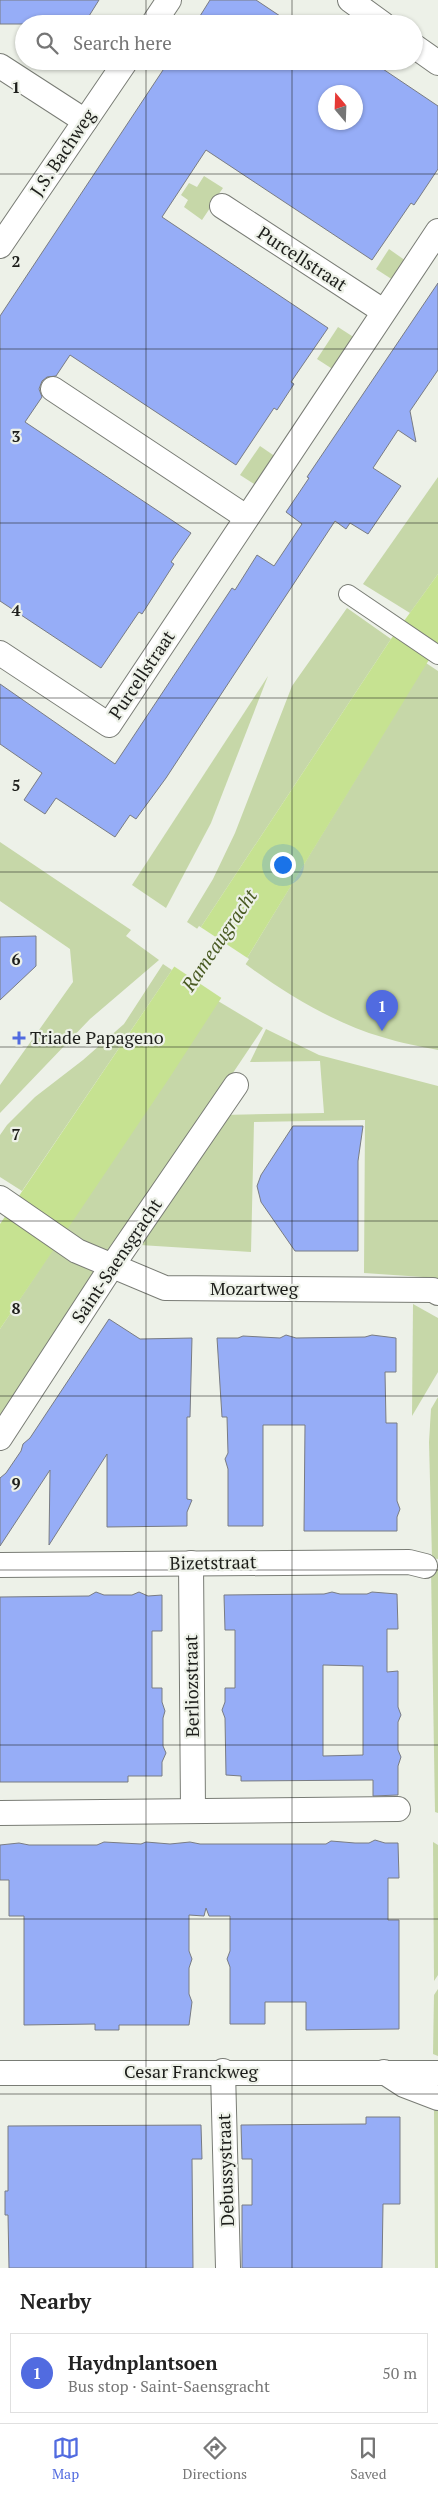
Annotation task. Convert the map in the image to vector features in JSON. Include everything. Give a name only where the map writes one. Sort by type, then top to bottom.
[{"type":"street","points":[[159,15],[169,0]]},
{"type":"street","points":[[350,0],[371,15]]},
{"type":"street","points":[[423,52],[438,63]]},
{"type":"street","points":[[0,66],[85,122]]},
{"type":"street","name":"J.S. Bachweg","points":[[0,246],[120,70]]},
{"type":"street","name":"Purcellstraat","points":[[222,206],[383,311]]},
{"type":"street","name":"Purcellstraat","points":[[0,653],[109,725],[438,231]]},
{"type":"street","points":[[53,389],[246,517]]},
{"type":"street","points":[[348,594],[438,655]]},
{"type":"street","name":"Saint-Saensgracht","points":[[0,1438],[112,1266],[236,1085]]},
{"type":"street","name":"Mozartweg","points":[[0,1198],[77,1251],[165,1288],[433,1290],[438,1293]]},
{"type":"street","name":"Bizetstraat","points":[[0,1565],[408,1562],[425,1566]]},
{"type":"street","name":"Berliozstraat","points":[[191,1564],[193,1809]]},
{"type":"street","points":[[0,1812],[193,1809],[398,1809]]},
{"type":"street","name":"Debussystraat","points":[[223,2071],[228,2268]]},
{"type":"street","points":[[383,2071],[404,2085],[438,2098]]},
{"type":"street","name":"Cesar Franckweg","points":[[0,2073],[383,2071],[438,2073]]},
{"type":"shaded area","points":[[204,176],[223,188],[218,195],[218,213],[210,208],[202,220],[184,207],[188,200],[181,195],[189,183],[197,187]]},
{"type":"shaded area","points":[[389,249],[406,261],[393,280],[376,269]]},
{"type":"shaded area","points":[[338,327],[355,338],[334,370],[317,359]]},
{"type":"shaded area","points":[[260,446],[276,457],[257,486],[240,475]]},
{"type":"shaded area","points":[[438,477],[438,574],[410,613],[363,584]]},
{"type":"shaded area","points":[[347,608],[391,639],[199,930],[187,922],[213,879],[235,833],[292,686]]},
{"type":"shaded area","points":[[426,663],[438,671],[438,1050],[389,1039],[328,1016],[292,996],[244,963]]},
{"type":"shaded area","points":[[268,676],[211,823],[166,908],[132,885]]},
{"type":"shaded area","points":[[0,842],[131,930],[126,936],[159,960],[90,1019],[0,1113],[0,1085],[73,982],[70,949],[0,901]]},
{"type":"shaded area","points":[[163,964],[172,970],[22,1191],[0,1177],[0,1135],[7,1125],[35,1097],[83,1060],[124,1024]]},
{"type":"shaded area","points":[[218,1001],[263,1028],[0,1421],[0,1329]]},
{"type":"shaded area","points":[[266,1029],[319,1055],[438,1086],[438,1280],[423,1277],[364,1273],[365,1120],[254,1122],[251,1252],[140,1245],[222,1115],[324,1113],[320,1061],[250,1062]]},
{"type":"shaded area","points":[[413,1304],[438,1318],[438,1372],[412,1416]]},
{"type":"shaded area","points":[[438,1397],[438,1559],[432,1558],[429,1442],[431,1409]]},
{"type":"shaded area","points":[[431,1569],[438,1569],[438,1813],[435,1812]]},
{"type":"shaded area","points":[[433,1842],[438,1845],[438,1975],[434,1981]]},
{"type":"shaded area","points":[[438,1989],[438,2056],[433,2054],[434,1995]]},
{"type":"shaded area","points":[[434,2110],[438,2111],[438,2268],[435,2268]]},
{"type":"water","name":"Rameaugracht","points":[[438,574],[438,645],[244,963],[168,1080],[0,1329],[0,1224],[199,930],[391,639]]},
{"type":"pier","points":[[199,926],[249,959],[223,999],[172,965]]},
{"type":"building","points":[[0,0],[99,0],[90,15],[15,15],[15,24],[0,24]]},
{"type":"building","points":[[210,0],[256,0],[278,15],[201,15]]},
{"type":"building","points":[[163,70],[384,70],[438,106],[438,169],[414,205],[411,203],[372,260],[206,150],[162,217],[328,328],[291,382],[294,384],[277,410],[274,408],[236,465],[70,355],[56,376],[47,377],[42,381],[39,389],[42,397],[25,422],[191,533],[171,562],[174,564],[142,614],[139,612],[101,668],[0,601],[0,316]]},
{"type":"building","points":[[438,283],[438,370],[410,411],[416,442],[398,430],[373,468],[401,486],[368,534],[350,523],[346,529],[335,521],[166,778],[136,819],[130,815],[115,837],[56,798],[45,814],[24,800],[42,773],[0,744],[0,684],[115,764],[232,588],[235,590],[257,555],[274,566],[302,524],[286,512],[309,478],[307,477]]},
{"type":"building","points":[[36,936],[36,966],[0,1000],[0,937]]},
{"type":"building","points":[[293,1126],[363,1126],[358,1161],[358,1251],[295,1251],[261,1202],[257,1186],[261,1175]]},
{"type":"building","points":[[109,1319],[140,1339],[192,1338],[190,1417],[187,1417],[187,1499],[192,1500],[187,1512],[187,1526],[107,1527],[107,1454],[49,1545],[50,1470],[0,1546],[0,1478],[6,1473],[21,1451],[23,1444],[30,1438]]},
{"type":"building","points":[[286,1335],[296,1338],[365,1337],[372,1335],[396,1338],[396,1372],[385,1372],[386,1423],[397,1423],[397,1501],[400,1509],[397,1517],[397,1531],[304,1531],[305,1425],[263,1425],[263,1526],[228,1526],[228,1469],[225,1459],[228,1453],[227,1417],[222,1417],[217,1338],[238,1338],[243,1336],[280,1338]]},
{"type":"building","points":[[96,1592],[104,1595],[132,1595],[139,1592],[148,1596],[162,1595],[162,1631],[152,1631],[152,1688],[162,1688],[162,1702],[165,1711],[163,1718],[163,1746],[166,1753],[162,1762],[162,1776],[128,1776],[128,1782],[0,1782],[0,1597],[89,1596]]},
{"type":"building","points":[[332,1592],[340,1594],[367,1594],[372,1592],[397,1594],[398,1629],[387,1629],[387,1672],[398,1671],[398,1707],[401,1715],[398,1722],[398,1750],[401,1757],[398,1766],[398,1795],[373,1796],[373,1780],[241,1781],[241,1776],[226,1775],[225,1718],[222,1710],[225,1702],[225,1688],[235,1688],[235,1630],[225,1630],[224,1595],[324,1594]],"holes":[[[323,1665],[363,1666],[363,1755],[323,1756]]]},
{"type":"building","points":[[375,1840],[385,1843],[398,1843],[399,1878],[388,1878],[388,1920],[399,1920],[399,2029],[306,2030],[306,2002],[265,2002],[265,2024],[230,2024],[230,1967],[227,1959],[230,1951],[230,1916],[209,1916],[206,1908],[204,1916],[189,1915],[189,1951],[192,1959],[189,1968],[189,1994],[192,2002],[189,2025],[119,2025],[119,2030],[95,2030],[95,2024],[24,2025],[24,1916],[9,1916],[9,1880],[0,1880],[0,1845],[19,1843],[29,1845],[97,1845],[104,1842],[141,1844],[146,1842],[170,1844],[190,1842],[200,1844],[326,1844],[331,1841],[369,1843]]},
{"type":"building","points":[[366,2117],[400,2117],[400,2204],[383,2204],[382,2268],[242,2268],[242,2205],[252,2205],[252,2159],[242,2159],[241,2125],[366,2124]]},
{"type":"building","points":[[201,2125],[202,2159],[192,2159],[193,2268],[9,2268],[8,2215],[5,2215],[5,2191],[8,2191],[8,2126]]},
{"type":"place","name":"Haydnplantsoen","points":[[382,1031]]},
{"type":"place","name":"Triade Papageno","points":[[19,1038]]}]
